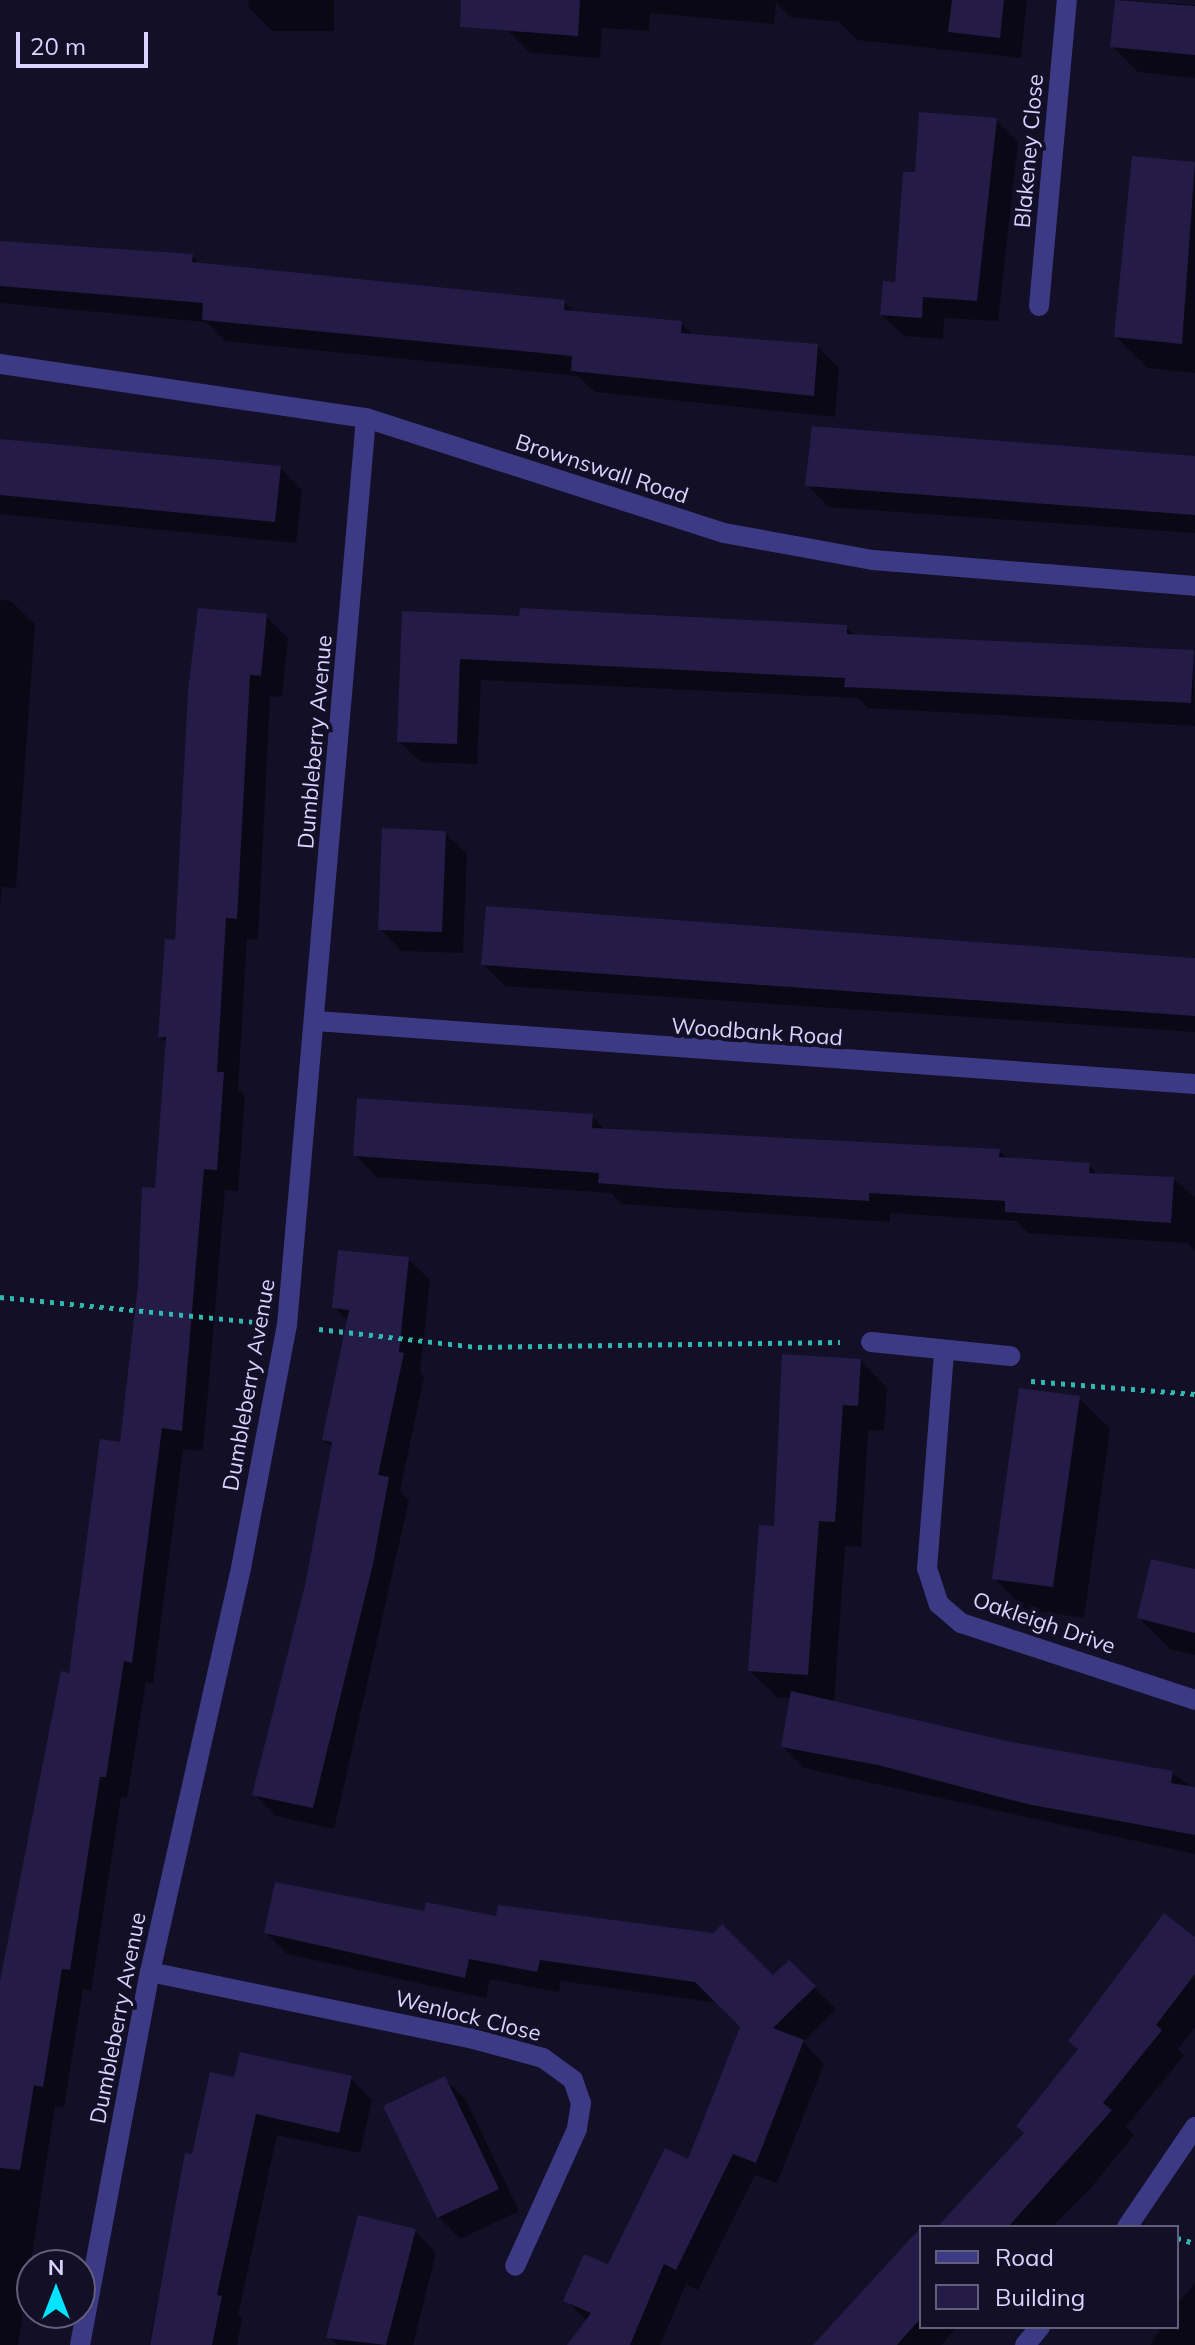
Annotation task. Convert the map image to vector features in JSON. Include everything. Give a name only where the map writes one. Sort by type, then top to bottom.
[{"type":"street","name":"Blakeney Close","points":[[1039,306],[1067,0]]},
{"type":"street","name":"Brownswall Road","points":[[0,364],[366,418],[724,533],[873,560],[1195,586]]},
{"type":"street","name":"Dumbleberry Avenue","points":[[80,2345],[150,1972],[241,1568],[287,1325],[316,1021],[366,418]]},
{"type":"street","name":"Woodbank Road","points":[[316,1021],[1195,1084]]},
{"type":"street","points":[[871,1342],[944,1353],[1010,1356]]},
{"type":"street","name":"Oakleigh Drive","points":[[944,1353],[927,1568],[939,1604],[961,1623],[1195,1700]]},
{"type":"street","name":"Wenlock Close","points":[[150,1972],[470,2038],[543,2058],[573,2080],[581,2103],[577,2129],[515,2266]]},
{"type":"street","points":[[1128,2225],[1195,2127]]},
{"type":"street","points":[[1025,2345],[1038,2329]]},
{"type":"path","points":[[0,1297],[478,1347],[871,1342]]},
{"type":"path","points":[[1021,1381],[1195,1394]]},
{"type":"building","points":[[461,0],[580,0],[578,36],[460,27]]},
{"type":"building","points":[[952,0],[1004,0],[1000,38],[948,32]]},
{"type":"building","points":[[1115,0],[1195,6],[1195,55],[1110,47]]},
{"type":"building","points":[[919,112],[997,118],[977,301],[923,297],[922,318],[880,315],[883,281],[895,282],[903,172],[915,172]]},
{"type":"building","points":[[1132,156],[1195,162],[1182,344],[1114,337]]},
{"type":"building","points":[[0,241],[193,254],[192,262],[565,300],[564,310],[682,321],[681,333],[818,344],[814,396],[571,371],[572,356],[202,320],[203,303],[0,286]]},
{"type":"building","points":[[812,426],[1195,456],[1195,515],[805,486]]},
{"type":"building","points":[[0,439],[281,466],[275,522],[0,495]]},
{"type":"building","points":[[198,608],[267,614],[261,676],[250,675],[237,919],[226,918],[217,1072],[224,1072],[217,1170],[204,1169],[182,1431],[162,1428],[132,1663],[124,1661],[106,1777],[100,1777],[70,1970],[62,1969],[43,2087],[34,2085],[20,2170],[0,2168],[0,1981],[61,1671],[69,1673],[100,1439],[120,1442],[138,1285],[142,1187],[155,1188],[166,1037],[158,1037],[165,939],[175,940],[188,690]]},
{"type":"building","points":[[520,608],[847,625],[847,634],[1194,650],[1191,703],[844,687],[845,678],[460,659],[457,744],[397,742],[402,611],[519,616]]},
{"type":"building","points":[[382,828],[446,831],[442,932],[378,930]]},
{"type":"building","points":[[486,906],[1195,958],[1195,1016],[481,965]]},
{"type":"building","points":[[357,1098],[593,1114],[592,1128],[1000,1149],[999,1157],[1090,1163],[1089,1173],[1174,1177],[1171,1223],[1005,1212],[1005,1201],[869,1193],[869,1201],[659,1188],[598,1183],[599,1173],[353,1156]]},
{"type":"building","points":[[338,1250],[409,1257],[399,1352],[404,1353],[378,1475],[389,1477],[373,1564],[313,1808],[252,1795],[305,1585],[332,1442],[322,1440],[349,1310],[332,1308]]},
{"type":"building","points":[[782,1354],[861,1359],[858,1406],[843,1405],[835,1522],[819,1521],[808,1675],[748,1671],[759,1525],[774,1526]]},
{"type":"building","points":[[1019,1388],[1080,1396],[1053,1587],[992,1579]]},
{"type":"building","points":[[1151,1559],[1195,1569],[1195,1633],[1137,1618]]},
{"type":"building","points":[[791,1691],[1007,1741],[1173,1771],[1171,1783],[1195,1787],[1195,1835],[1027,1804],[878,1765],[781,1747]]},
{"type":"building","points":[[275,1882],[424,1911],[426,1902],[496,1916],[498,1905],[713,1933],[722,1924],[773,1975],[789,1960],[816,1986],[773,2028],[804,2040],[756,2163],[733,2154],[676,2270],[664,2264],[630,2345],[567,2345],[591,2313],[563,2301],[584,2254],[608,2264],[665,2148],[688,2159],[740,2027],[695,1982],[540,1960],[537,1972],[469,1959],[465,1978],[264,1933]]},
{"type":"building","points":[[1164,1913],[1195,1937],[1195,1974],[1156,2025],[1162,2030],[1103,2103],[1112,2110],[1010,2225],[939,2225],[1024,2133],[1016,2126],[1078,2049],[1068,2041]]},
{"type":"building","points":[[240,2052],[352,2076],[339,2133],[256,2114],[217,2295],[222,2296],[212,2345],[150,2345],[185,2153],[192,2154],[210,2072],[234,2077]]},
{"type":"building","points":[[445,2076],[499,2189],[437,2218],[383,2106]]},
{"type":"building","points":[[358,2215],[416,2229],[386,2345],[326,2338]]},
{"type":"building","points":[[919,2229],[919,2320],[897,2345],[813,2345]]}]
